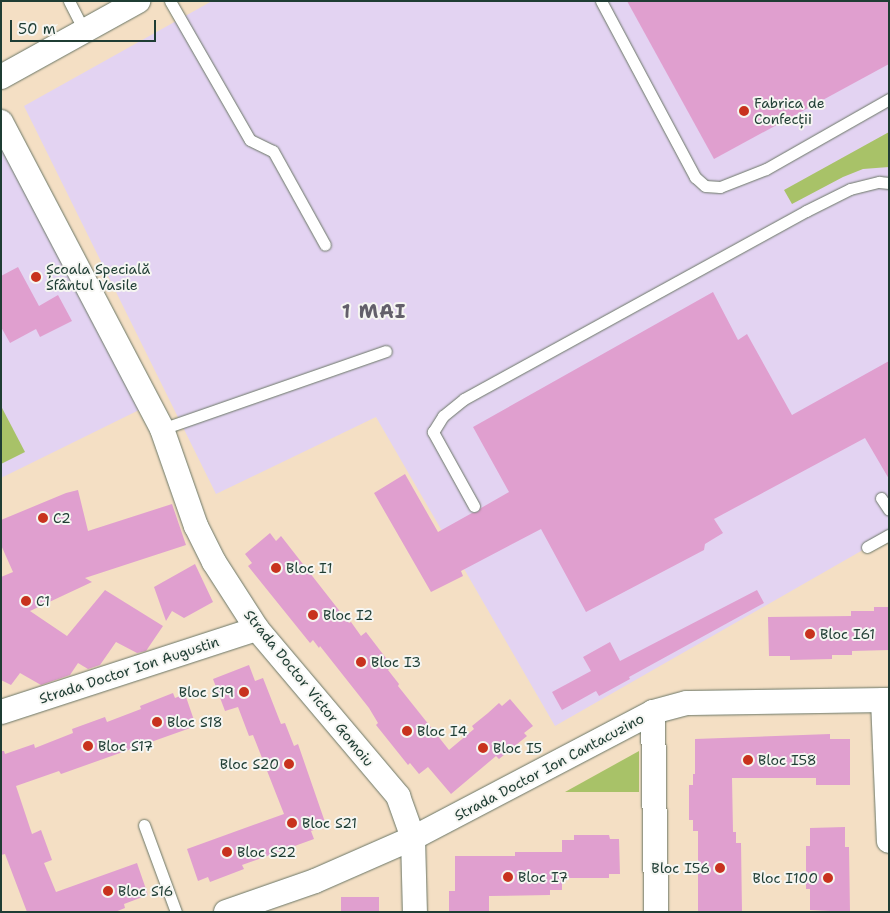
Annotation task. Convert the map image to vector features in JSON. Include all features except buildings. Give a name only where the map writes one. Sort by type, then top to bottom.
[{"type":"street","points":[[1,76],[138,1]]},
{"type":"street","name":"Strada Doctor Victor Gomoiu","points":[[1,122],[162,429],[196,526],[214,562],[257,629],[398,796],[413,838],[415,912]]},
{"type":"street","name":"Strada Doctor Ion Augustin","points":[[1,712],[257,629]]},
{"type":"street","points":[[886,700],[889,841]]},
{"type":"street","name":"Strada Doctor Ion Cantacuzino","points":[[226,912],[314,881],[413,838],[653,712],[687,703],[886,700]]},
{"type":"street","points":[[653,712],[656,912]]},
{"type":"lane","points":[[69,1],[84,31]]},
{"type":"lane","points":[[170,1],[250,140],[273,152],[324,245]]},
{"type":"lane","points":[[601,1],[694,177],[705,186],[720,187],[766,169],[889,99]]},
{"type":"lane","points":[[474,506],[434,432],[444,416],[464,399],[806,211],[850,189],[879,182],[889,183]]},
{"type":"lane","points":[[162,429],[386,351]]},
{"type":"lane","points":[[881,498],[889,510]]},
{"type":"lane","points":[[868,547],[889,535]]},
{"type":"lane","points":[[144,826],[176,912]]},
{"type":"shaded area","points":[[212,1],[889,1],[889,535],[555,726],[376,417],[216,494],[24,106]]},
{"type":"shaded area","name":"Școala Specială Sfântul Vasile","points":[[1,144],[139,410],[1,478]]},
{"type":"green space","points":[[889,132],[889,167],[863,169],[843,177],[792,204],[784,190]]},
{"type":"green space","points":[[1,406],[25,452],[1,464]]},
{"type":"green space","points":[[639,751],[639,792],[565,792]]},
{"type":"place","name":"Fabrica de Confecții","points":[[744,111]]},
{"type":"place","name":"Școala Specială Sfântul Vasile","points":[[36,277]]},
{"type":"place","name":"C2","points":[[43,518]]},
{"type":"place","name":"Bloc I1","points":[[276,568]]},
{"type":"place","name":"C1","points":[[26,601]]},
{"type":"place","name":"Bloc I2","points":[[313,615]]},
{"type":"place","name":"Bloc I61","points":[[810,634]]},
{"type":"place","name":"Bloc I3","points":[[361,662]]},
{"type":"place","name":"Bloc S19","points":[[244,692]]},
{"type":"place","name":"Bloc S18","points":[[157,722]]},
{"type":"place","name":"Bloc I4","points":[[407,731]]},
{"type":"place","name":"Bloc S17","points":[[88,746]]},
{"type":"place","name":"Bloc I5","points":[[483,748]]},
{"type":"place","name":"Bloc I58","points":[[748,760]]},
{"type":"place","name":"Bloc S20","points":[[289,764]]},
{"type":"place","name":"Bloc S21","points":[[292,823]]},
{"type":"place","name":"Bloc S22","points":[[227,852]]},
{"type":"place","name":"Bloc I56","points":[[720,868]]},
{"type":"place","name":"Bloc I7","points":[[508,877]]},
{"type":"place","name":"Bloc I100","points":[[828,878]]},
{"type":"place","name":"Bloc S16","points":[[108,891]]},
{"type":"district","name":"1 MAI","points":[[374,312]]}]
